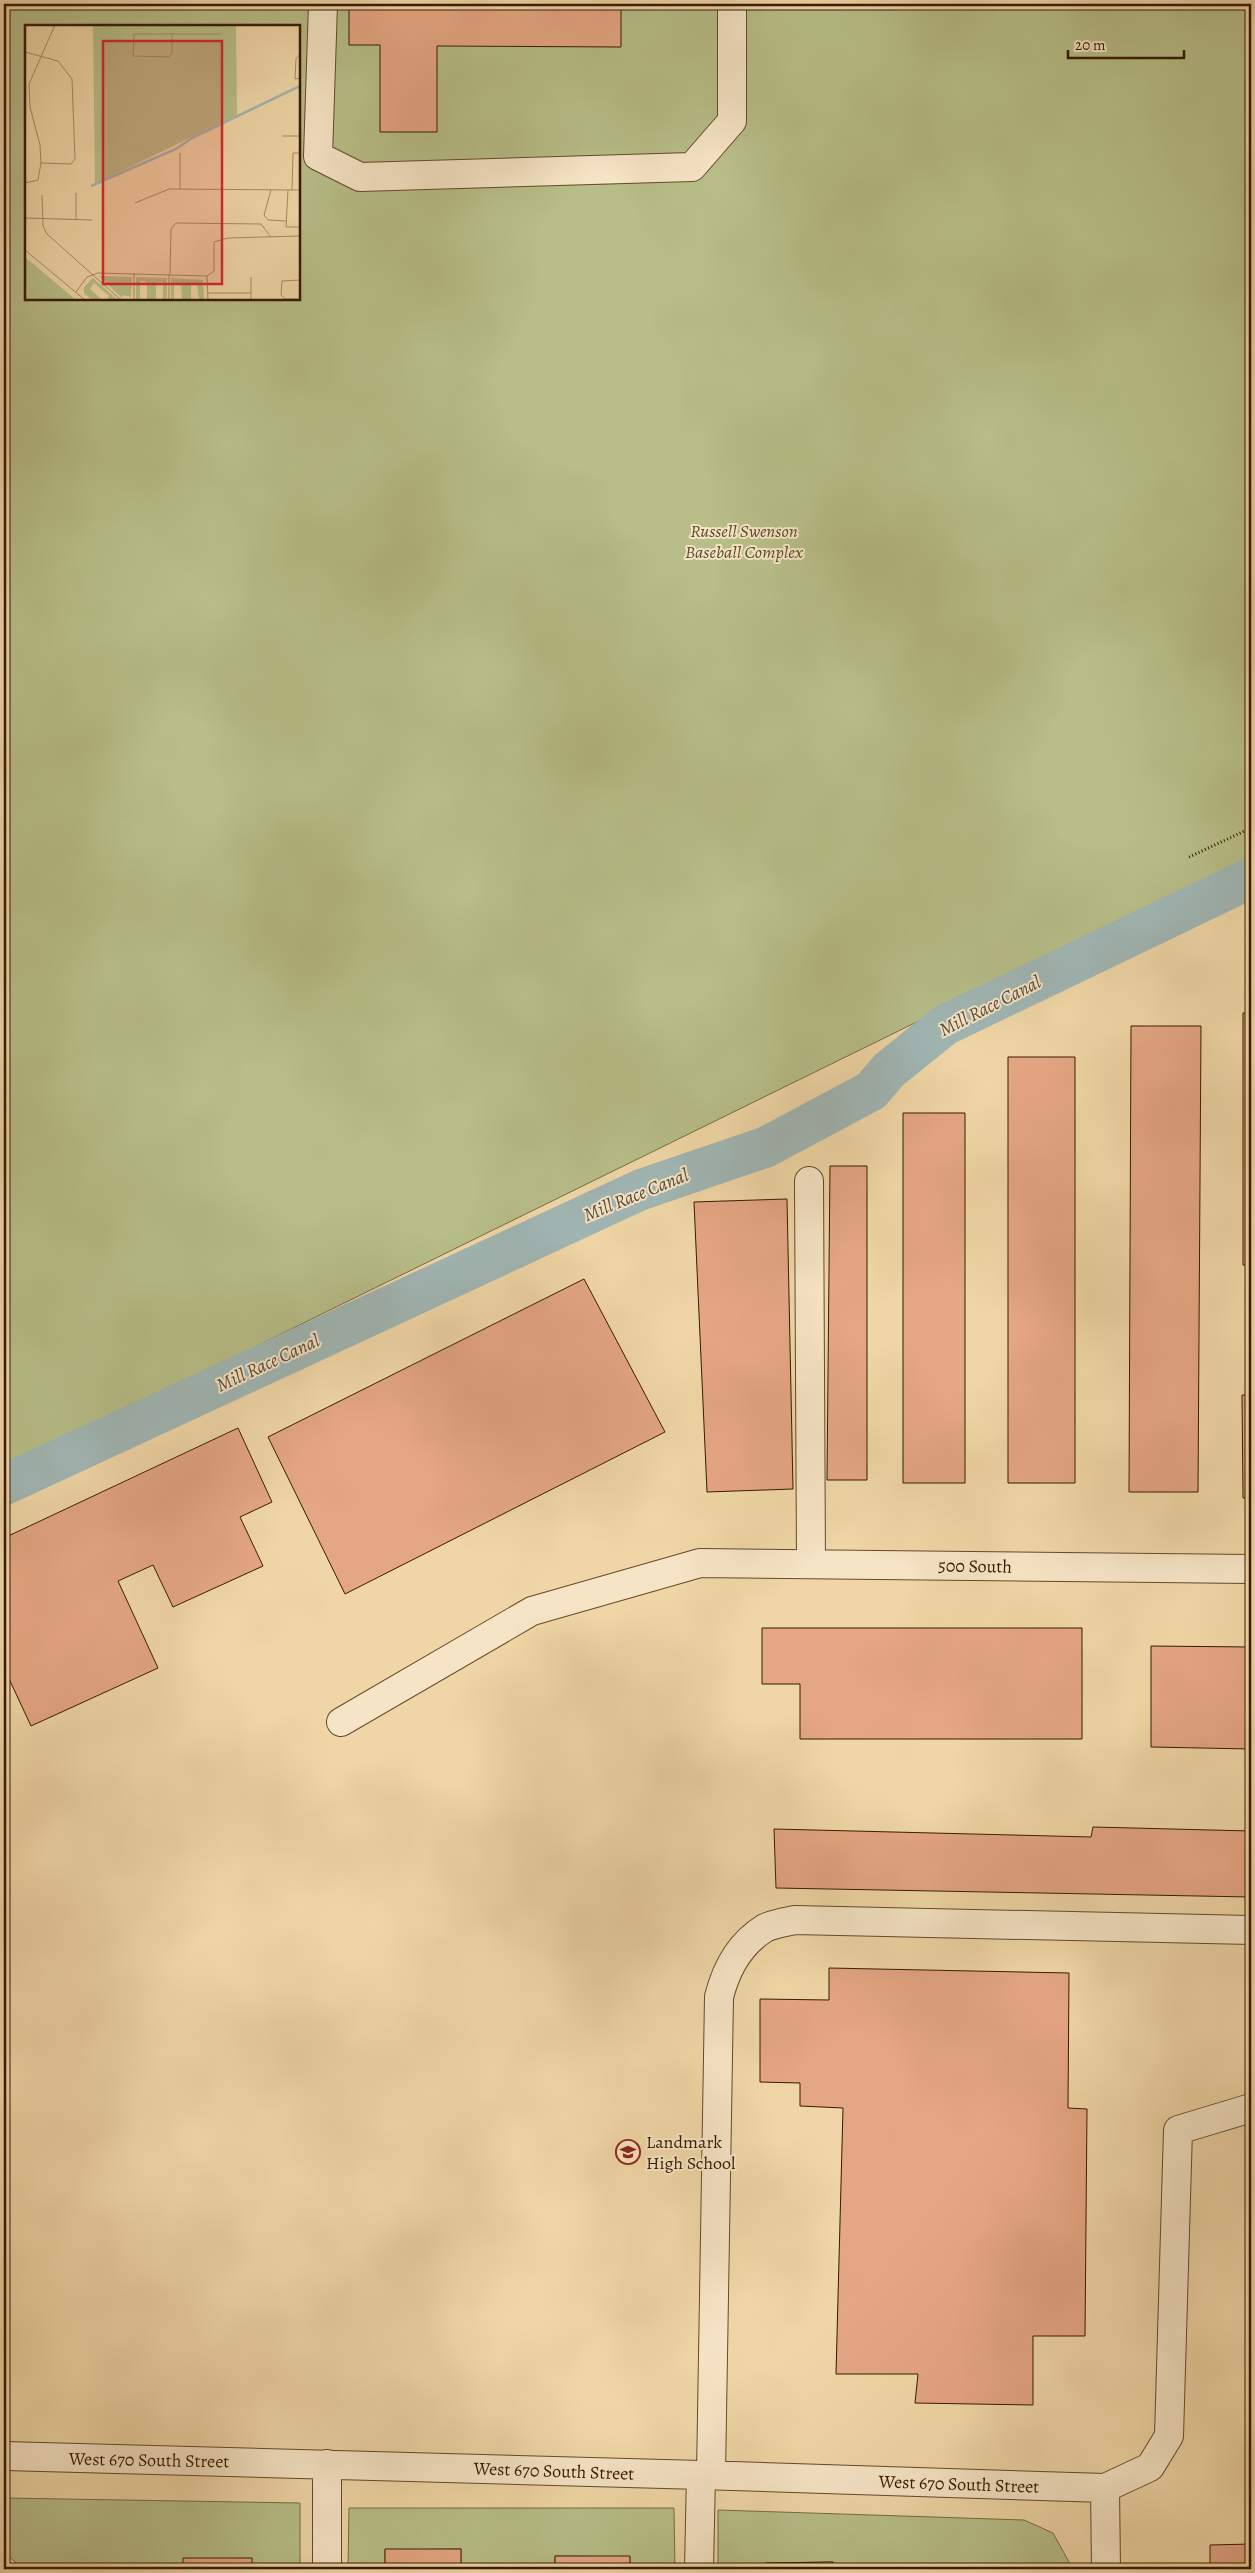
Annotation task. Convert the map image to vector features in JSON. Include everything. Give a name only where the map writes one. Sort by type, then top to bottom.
[{"type":"street","points":[[323,4],[318,156],[360,177],[692,167],[732,121],[732,4]]},
{"type":"street","points":[[809,1180],[811,1564]]},
{"type":"street","name":"500 South","points":[[341,1722],[532,1611],[700,1563],[1251,1569]]},
{"type":"street","points":[[700,2569],[706,2475],[719,1997],[726,1972],[740,1950],[766,1928],[795,1920],[1251,1930]]},
{"type":"street","points":[[1106,2569],[1105,2488],[1150,2467],[1170,2436],[1178,2130],[1251,2108]]},
{"type":"street","name":"West 670 South Street","points":[[4,2456],[1105,2488]]},
{"type":"street","points":[[326,2569],[327,2464]]},
{"type":"path","points":[[1189,857],[1251,828]]},
{"type":"green space","name":"Russell Swenson Baseball Complex","points":[[4,4],[1251,4],[1251,858],[4,1470]]},
{"type":"green space","points":[[4,2498],[300,2503],[300,2569],[23,2569],[4,2552]]},
{"type":"green space","points":[[349,2508],[674,2508],[675,2569],[630,2569],[630,2557],[555,2556],[555,2569],[461,2569],[461,2549],[385,2550],[385,2569],[348,2569]]},
{"type":"green space","points":[[718,2510],[1024,2520],[1053,2533],[1069,2562],[1069,2569],[999,2569],[999,2567],[833,2569],[833,2562],[766,2563],[765,2569],[718,2569]]},
{"type":"building","points":[[349,4],[621,4],[621,47],[437,46],[437,132],[380,132],[380,45],[349,45]]},
{"type":"building","points":[[1243,1013],[1251,1013],[1251,1265],[1243,1265]]},
{"type":"building","points":[[1131,1026],[1201,1026],[1198,1492],[1129,1492]]},
{"type":"building","points":[[1008,1057],[1075,1057],[1075,1483],[1008,1483]]},
{"type":"building","points":[[903,1113],[965,1113],[965,1483],[903,1483]]},
{"type":"building","points":[[830,1166],[867,1166],[867,1480],[827,1480]]},
{"type":"building","points":[[787,1199],[793,1489],[707,1492],[694,1202]]},
{"type":"building","points":[[584,1279],[665,1432],[345,1594],[268,1437]]},
{"type":"building","points":[[1242,1395],[1251,1395],[1251,1498],[1243,1498]]},
{"type":"building","points":[[238,1428],[272,1502],[240,1517],[263,1566],[173,1607],[153,1565],[118,1581],[158,1668],[31,1726],[4,1668],[4,1538]]},
{"type":"building","points":[[762,1628],[1082,1628],[1082,1739],[800,1739],[800,1684],[762,1684]]},
{"type":"building","points":[[1151,1646],[1251,1647],[1251,1749],[1151,1747]]},
{"type":"building","points":[[1093,1827],[1251,1831],[1251,1897],[776,1888],[774,1829],[1091,1837]]},
{"type":"building","points":[[829,1968],[1069,1973],[1068,2108],[1087,2109],[1085,2336],[1033,2336],[1033,2405],[915,2403],[918,2374],[836,2374],[843,2108],[800,2106],[800,2083],[760,2082],[760,1999],[829,2000]]},
{"type":"building","points":[[1251,2544],[1251,2569],[1210,2569],[1210,2545]]},
{"type":"building","points":[[385,2549],[461,2549],[461,2569],[385,2569]]},
{"type":"building","points":[[555,2556],[630,2556],[630,2569],[555,2569]]},
{"type":"building","points":[[183,2558],[252,2558],[252,2569],[183,2569]]},
{"type":"building","points":[[833,2562],[833,2569],[765,2569],[765,2563]]},
{"type":"building","points":[[929,2567],[999,2567],[999,2569],[929,2569]]},
{"type":"waterway","name":"Mill Race Canal","points":[[4,1485],[640,1190],[766,1147],[871,1091],[889,1070],[945,1025],[1251,878]]},
{"type":"place","name":"Landmark High School","points":[[628,2152]]}]
